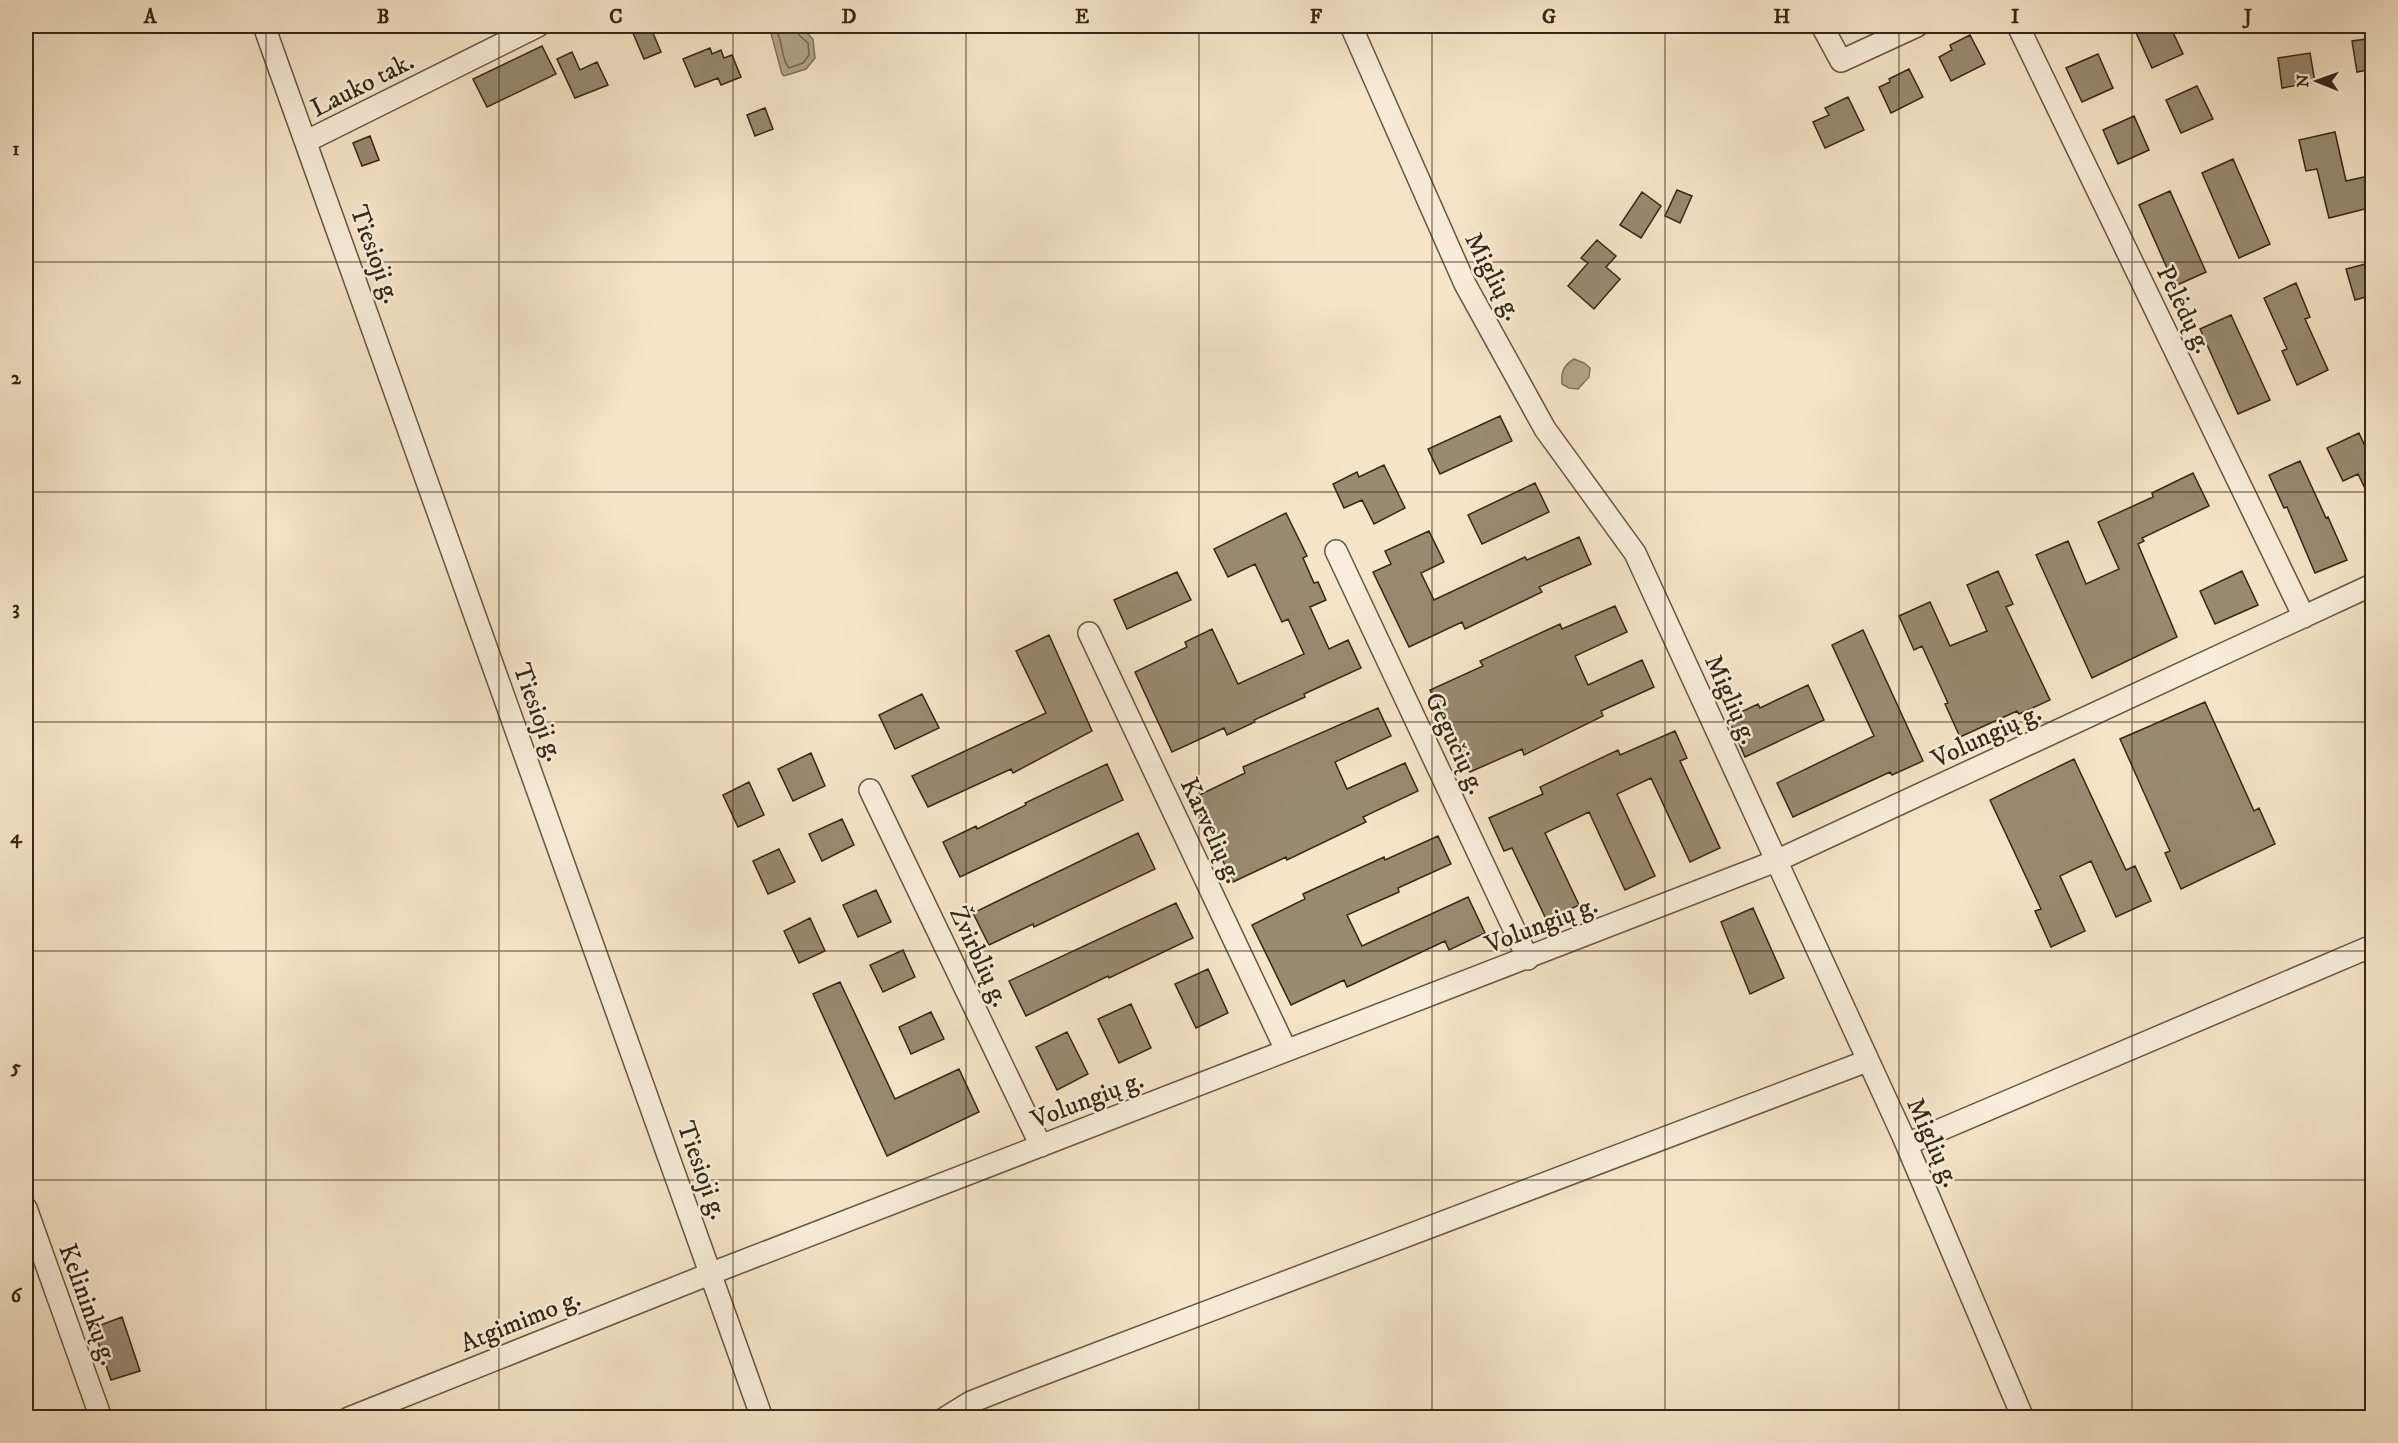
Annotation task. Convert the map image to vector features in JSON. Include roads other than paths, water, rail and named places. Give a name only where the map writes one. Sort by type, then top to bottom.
[{"type":"street","name":"Tiesioji g.","points":[[264,26],[762,1418]]},
{"type":"street","name":"Lauko tak.","points":[[307,141],[538,26]]},
{"type":"street","name":"Miglių g.","points":[[1351,26],[1465,284],[1545,429],[1635,553],[1907,1144],[2023,1418]]},
{"type":"street","points":[[1822,26],[1841,61],[1917,26]]},
{"type":"street","name":"Pelėdų g.","points":[[2018,26],[2304,617]]},
{"type":"street","name":"Gegučių g.","points":[[1336,551],[1528,959]]},
{"type":"street","name":"Volungių g.","points":[[712,1273],[1286,1050],[1528,959],[1776,861],[2373,585]]},
{"type":"street","name":"Karvelių g.","points":[[1089,633],[1286,1050]]},
{"type":"street","name":"Žvirblių g.","points":[[870,790],[1041,1146]]},
{"type":"street","points":[[1907,1144],[2373,946]]},
{"type":"street","points":[[945,1418],[971,1402],[1867,1061]]},
{"type":"street","name":"Kelininkų g.","points":[[26,1208],[101,1418]]},
{"type":"street","name":"Atgimimo g.","points":[[349,1418],[712,1273]]},
{"type":"water","points":[[736,26],[800,26],[813,39],[815,58],[806,69],[784,76],[771,33],[763,30],[742,32]]},
{"type":"water","points":[[1574,359],[1590,368],[1589,377],[1578,389],[1562,384],[1564,370],[1567,364]]}]
